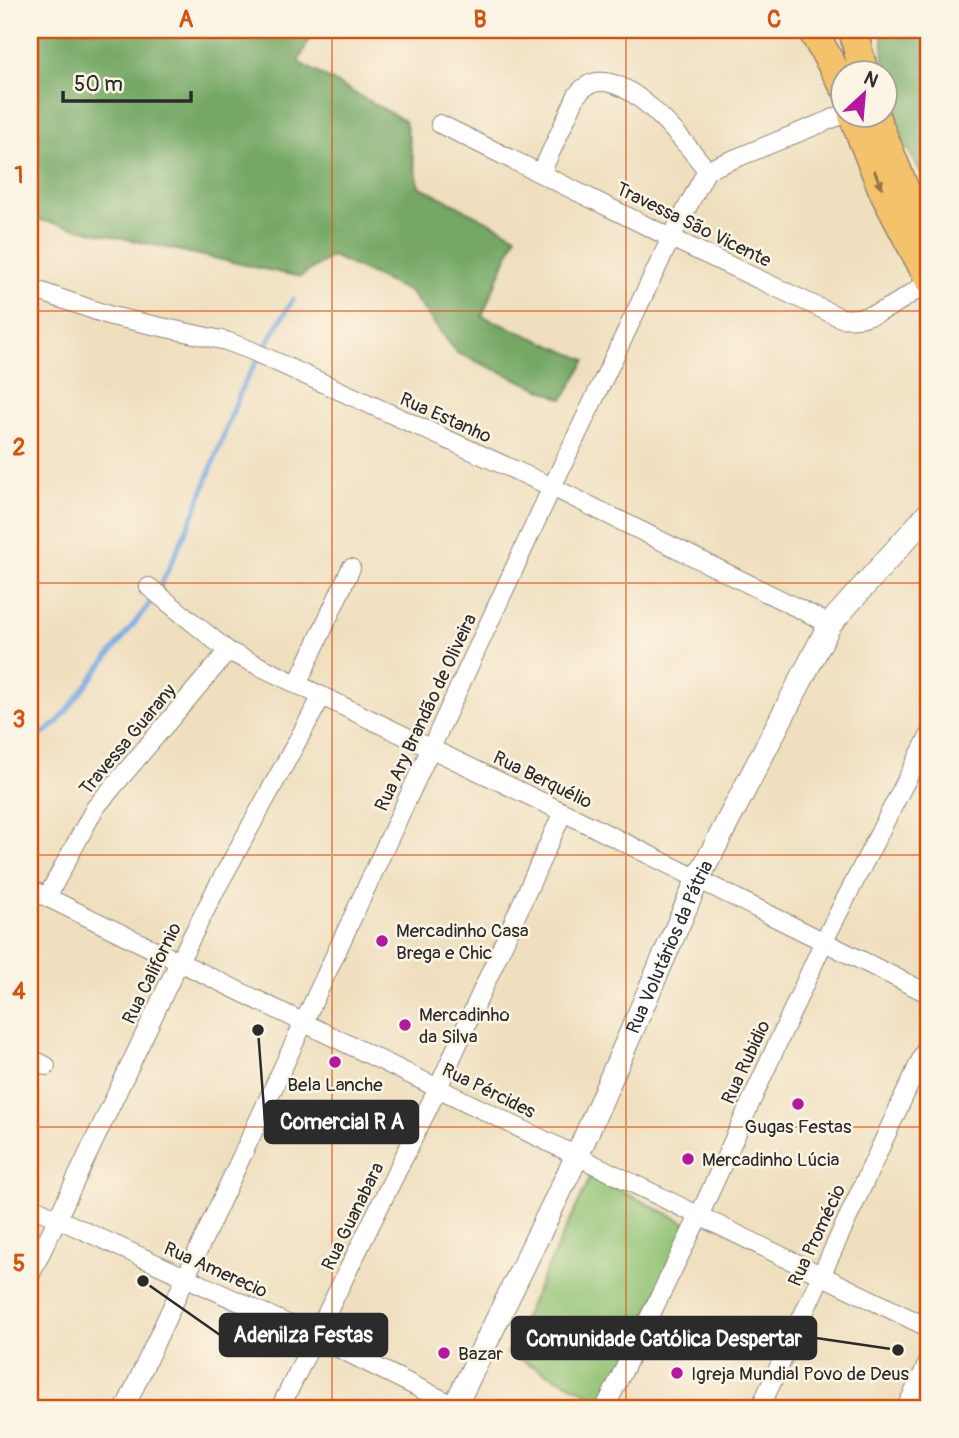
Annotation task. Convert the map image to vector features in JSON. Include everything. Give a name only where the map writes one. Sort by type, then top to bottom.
[{"type":"main road","points":[[812,30],[835,60]]},
{"type":"main road","points":[[851,60],[853,30]]},
{"type":"main road","points":[[859,130],[884,193],[929,280]]},
{"type":"main road","points":[[881,130],[910,202],[929,237]]},
{"type":"street","points":[[541,173],[577,95],[582,88],[600,82],[623,89],[644,101],[677,134],[707,170],[830,120]]},
{"type":"street","name":"Travessa São Vicente","points":[[440,124],[841,318],[857,320],[874,316],[929,280]]},
{"type":"street","name":"Rua Ary Brandão de Oliveira","points":[[125,1408],[552,487],[671,238],[707,170]]},
{"type":"street","name":"Rua Estanho","points":[[30,288],[111,316],[226,341],[250,350],[552,487],[830,624]]},
{"type":"street","name":"Rua Volutários da Pátria","points":[[456,1408],[577,1156],[698,879],[830,624],[929,513]]},
{"type":"street","points":[[297,685],[351,568]]},
{"type":"street","name":"Rua Berquélio","points":[[149,587],[228,651],[563,812],[929,994]]},
{"type":"street","name":"Travessa Guarany","points":[[47,897],[95,808],[228,651]]},
{"type":"street","name":"Rua Californio","points":[[30,1276],[179,962],[322,696]]},
{"type":"street","name":"Rua Rubidio","points":[[605,1408],[699,1216],[824,941],[929,736]]},
{"type":"street","name":"Rua Guanabara","points":[[280,1408],[438,1088],[563,812]]},
{"type":"street","name":"Rua Pércides","points":[[30,889],[929,1328]]},
{"type":"street","name":"Rua Promécio","points":[[760,1408],[929,1042]]},
{"type":"street","name":"Rua Amerecio","points":[[30,1206],[316,1337],[456,1408]]},
{"type":"street","points":[[929,1362],[909,1403],[929,1408]]},
{"type":"green space","points":[[30,30],[314,30],[298,62],[405,121],[419,186],[516,236],[482,316],[586,360],[563,399],[457,353],[410,292],[332,256],[300,277],[30,218]]},
{"type":"green space","points":[[882,30],[929,30],[929,188],[897,130],[900,130],[900,60],[884,60]]},
{"type":"green space","points":[[591,1176],[690,1225],[605,1402],[507,1353]]},
{"type":"waterway","points":[[30,744],[57,723],[157,594],[195,511],[242,387],[293,299]]},
{"type":"place","name":"Mercadinho Casa Brega e Chic","points":[[382,941]]},
{"type":"place","name":"Mercadinho da Silva","points":[[405,1025]]},
{"type":"place","name":"Comercial R A","points":[[258,1030]]},
{"type":"place","name":"Bela Lanche","points":[[335,1062]]},
{"type":"place","name":"Gugas Festas","points":[[798,1104]]},
{"type":"place","name":"Mercadinho Lúcia","points":[[688,1159]]},
{"type":"place","name":"Adenilza Festas","points":[[143,1281]]},
{"type":"place","name":"Comunidade Católica Despertar","points":[[898,1350]]},
{"type":"place","name":"Bazar","points":[[444,1353]]},
{"type":"place","name":"Igreja Mundial Povo de Deus","points":[[677,1373]]}]
